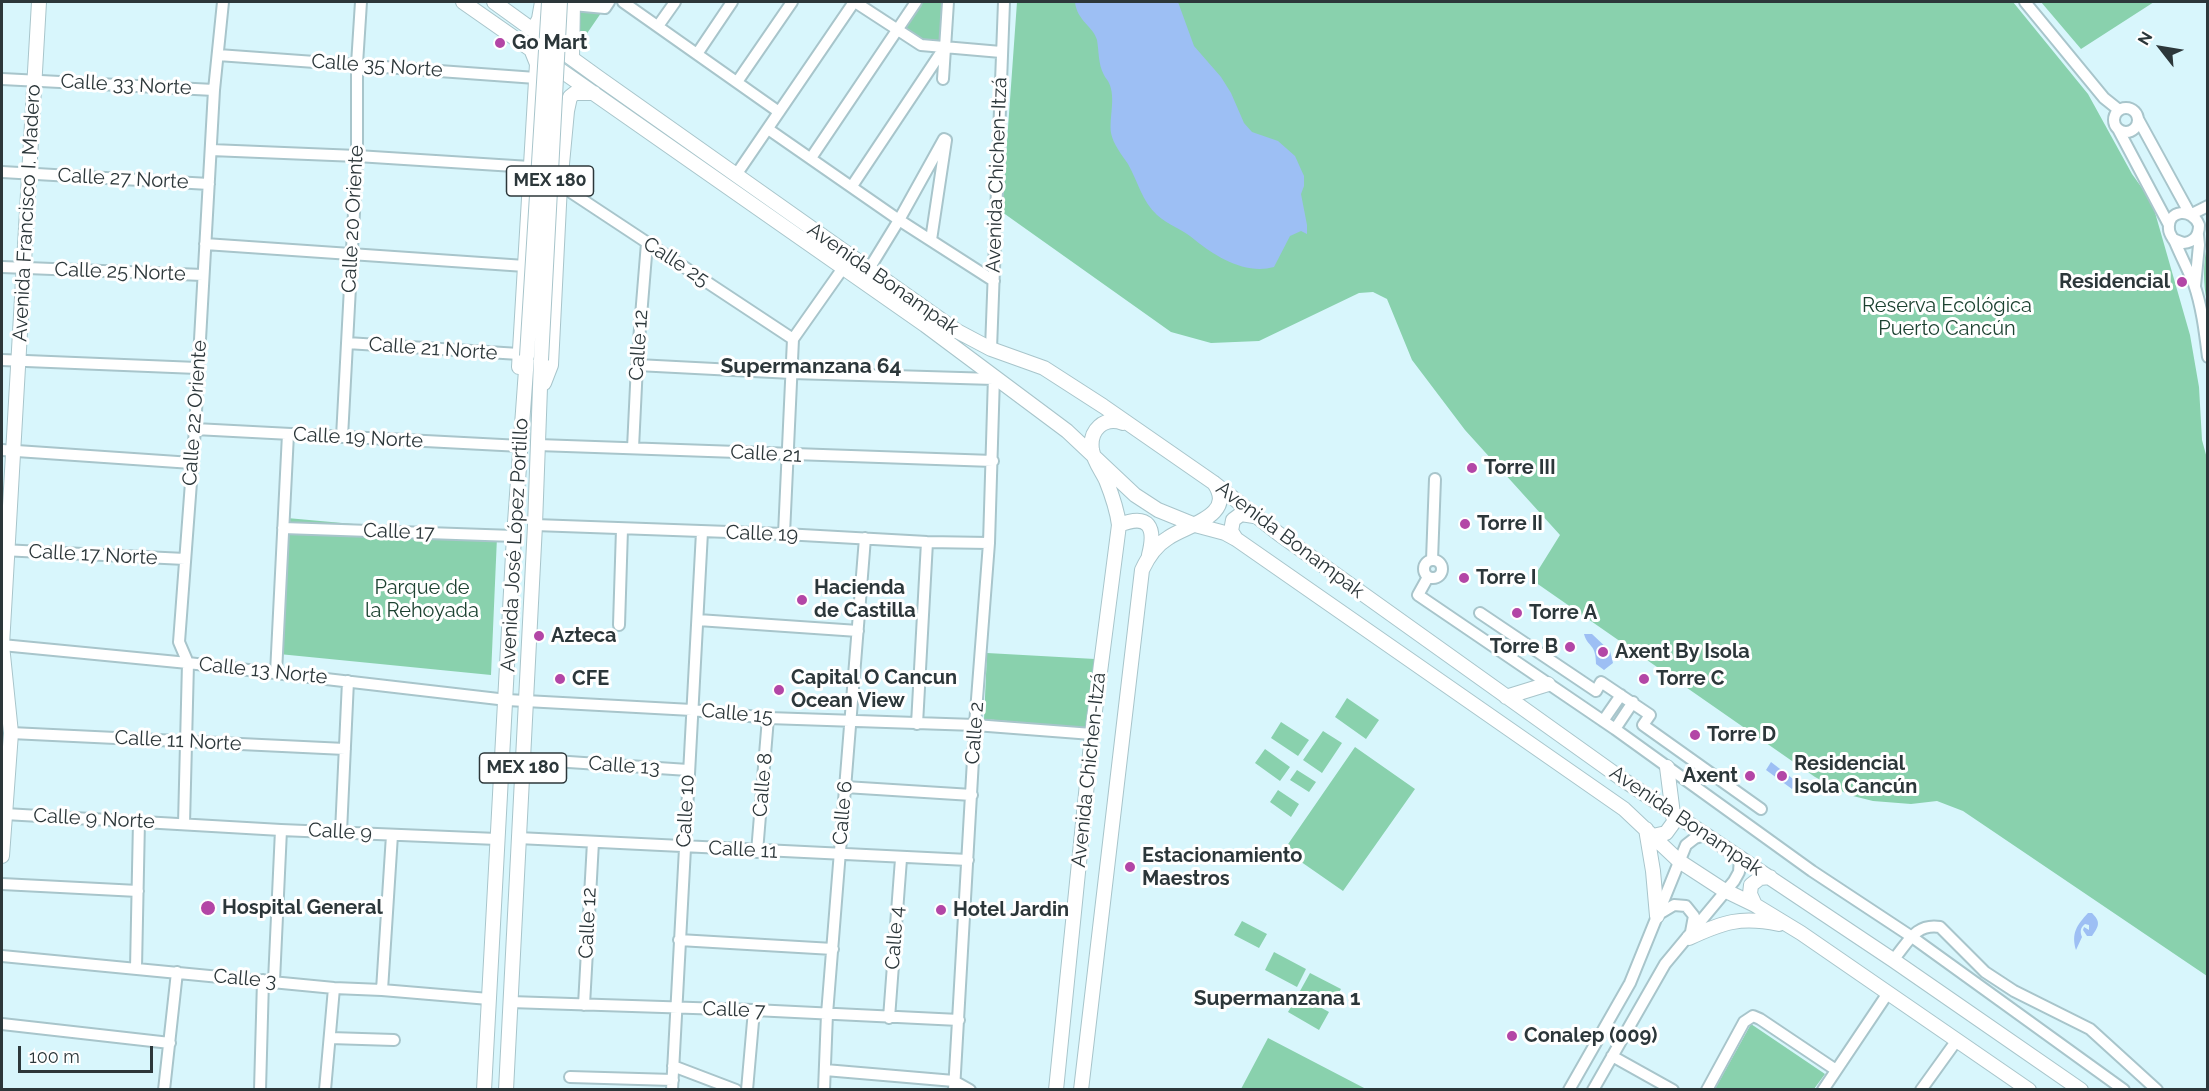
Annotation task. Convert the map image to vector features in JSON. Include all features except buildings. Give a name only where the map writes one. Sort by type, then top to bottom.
[{"type":"main road","name":"Avenida Francisco I. Madero","points":[[2,856],[5,767],[11,733],[2,645],[8,451],[19,361],[39,2]]},
{"type":"main road","name":"Avenida Bonampak","points":[[463,2],[843,268],[1067,431],[1135,495],[1158,510],[1236,539],[1624,810],[1679,861],[1791,927],[2024,1088]]},
{"type":"main road","name":"Avenida Bonampak","points":[[494,2],[868,270],[957,331],[991,349],[1044,368],[1214,483],[1254,516],[1506,697],[1705,835],[2081,1089]]},
{"type":"main road","points":[[532,30],[539,19],[543,2]]},
{"type":"main road","points":[[543,2],[556,11],[562,11],[570,3]]},
{"type":"main road","name":"Avenida José López Portillo","points":[[506,1089],[541,391],[529,356],[549,2]]},
{"type":"main road","points":[[570,3],[572,58]]},
{"type":"main road","name":"Avenida José López Portillo","points":[[484,1089],[520,446],[570,3]]},
{"type":"main road","points":[[529,356],[525,266],[537,64],[531,49]]},
{"type":"main road","points":[[541,391],[551,365],[560,185],[567,111],[570,97],[575,93],[596,94]]},
{"type":"main road","points":[[534,108],[542,98],[551,94],[561,98],[567,111]]},
{"type":"main road","points":[[1094,456],[1093,435],[1102,423],[1115,421],[1133,428]]},
{"type":"main road","name":"Avenida Chichen-Itzá","points":[[1056,1089],[1092,734],[1119,525],[1117,511],[1094,456]]},
{"type":"main road","name":"Avenida Chichen-Itzá","points":[[1081,1089],[1142,570],[1156,547],[1169,537],[1211,515],[1217,507],[1219,492],[1214,483]]},
{"type":"main road","points":[[1236,539],[1230,531],[1233,520],[1241,514],[1254,516]]},
{"type":"main road","points":[[1119,525],[1139,520],[1152,529],[1153,539],[1148,558]]},
{"type":"main road","points":[[1506,697],[1548,684]]},
{"type":"main road","points":[[1657,916],[1650,833],[1666,833],[1674,822],[1667,766]]},
{"type":"main road","points":[[1755,905],[1750,894],[1751,885],[1760,878],[1770,877]]},
{"type":"main road","points":[[1689,938],[1722,922],[1758,919],[1791,927]]},
{"type":"street","points":[[216,2],[223,2]]},
{"type":"street","name":"Calle 22 Oriente","points":[[184,824],[188,663],[179,642],[195,429],[214,90],[223,2]]},
{"type":"street","name":"Calle 20 Oriente","points":[[342,437],[357,156],[357,64],[361,2]]},
{"type":"street","points":[[570,3],[605,8],[609,2]]},
{"type":"street","points":[[623,2],[779,112]]},
{"type":"street","points":[[658,26],[675,2]]},
{"type":"street","points":[[697,54],[732,2]]},
{"type":"street","points":[[737,82],[792,2]]},
{"type":"street","points":[[736,176],[854,2],[921,45],[1001,52]]},
{"type":"street","points":[[811,158],[916,2]]},
{"type":"street","points":[[943,79],[948,2]]},
{"type":"street","name":"Avenida Chichen-Itzá","points":[[991,349],[1004,2]]},
{"type":"street","points":[[2025,2],[2104,98],[2119,110]]},
{"type":"street","points":[[852,186],[944,48]]},
{"type":"street","name":"Calle 35 Norte","points":[[218,55],[536,78]]},
{"type":"street","name":"Calle 33 Norte","points":[[2,79],[214,90]]},
{"type":"street","points":[[2194,286],[2199,245],[2197,220],[2171,180],[2132,109],[2119,110],[2114,118],[2118,129],[2169,225],[2170,234],[2194,286],[2204,324],[2208,357]]},
{"type":"street","points":[[2118,129],[2126,132],[2133,129],[2138,119]]},
{"type":"street","points":[[768,129],[899,220],[994,281]]},
{"type":"street","points":[[868,270],[944,139],[946,140],[931,240]]},
{"type":"street","points":[[211,150],[530,167]]},
{"type":"street","name":"Calle 27 Norte","points":[[2,172],[209,184]]},
{"type":"street","points":[[2152,190],[2171,180]]},
{"type":"street","name":"Calle 25","points":[[560,185],[793,339]]},
{"type":"street","points":[[2169,225],[2180,213],[2191,214],[2208,206]]},
{"type":"street","points":[[2174,239],[2188,243],[2208,220]]},
{"type":"street","name":"Calle 12","points":[[633,448],[647,243]]},
{"type":"street","name":"Calle 25 Norte","points":[[205,244],[525,266]]},
{"type":"street","name":"Calle 25 Norte","points":[[2,267],[203,275]]},
{"type":"street","points":[[784,534],[793,339],[843,268]]},
{"type":"street","name":"Calle 21 Norte","points":[[347,343],[529,356]]},
{"type":"street","points":[[2,360],[197,368]]},
{"type":"street","points":[[637,365],[792,373],[994,378]]},
{"type":"street","name":"Calle 2","points":[[954,1085],[975,725],[989,543],[994,378]]},
{"type":"street","name":"Calle 19 Norte","points":[[195,429],[520,446]]},
{"type":"street","points":[[276,673],[288,434]]},
{"type":"street","name":"Calle 21","points":[[538,446],[993,461]]},
{"type":"street","points":[[8,451],[192,463]]},
{"type":"street","points":[[1435,479],[1432,560],[1424,567],[1428,577],[1418,596],[1615,729],[1812,871],[1912,937],[2124,1089]]},
{"type":"street","name":"Calle 19","points":[[535,525],[989,543]]},
{"type":"street","name":"Calle 17","points":[[283,528],[514,536]]},
{"type":"street","points":[[619,625],[622,529]]},
{"type":"street","name":"Calle 10","points":[[672,1085],[702,532]]},
{"type":"street","name":"Calle 6","points":[[824,1089],[827,1014],[865,538]]},
{"type":"street","points":[[917,724],[927,542]]},
{"type":"street","name":"Calle 17 Norte","points":[[5,550],[185,559]]},
{"type":"street","points":[[1480,613],[1596,691],[1601,682],[1633,702],[1650,715],[1643,724],[1761,809]]},
{"type":"street","points":[[698,621],[858,631]]},
{"type":"street","name":"Calle 13 Norte","points":[[2,645],[188,663],[507,700],[525,700]]},
{"type":"street","points":[[341,832],[348,681]]},
{"type":"street","points":[[1603,721],[1621,694]]},
{"type":"street","name":"Calle 15","points":[[525,700],[692,710],[768,718],[975,725],[1092,734]]},
{"type":"street","points":[[1615,729],[1633,702]]},
{"type":"street","name":"Calle 8","points":[[757,852],[768,718]]},
{"type":"street","name":"Calle 11 Norte","points":[[11,733],[345,749]]},
{"type":"street","name":"Calle 13","points":[[524,759],[688,770]]},
{"type":"street","points":[[845,787],[972,795]]},
{"type":"street","name":"Calle 9 Norte","points":[[5,814],[184,824]]},
{"type":"street","points":[[136,968],[140,821]]},
{"type":"street","name":"Calle 9","points":[[184,824],[497,839]]},
{"type":"street","points":[[260,1089],[281,830]]},
{"type":"street","points":[[382,990],[392,835]]},
{"type":"street","points":[[1569,1089],[1630,982],[1688,842],[1705,835]]},
{"type":"street","name":"Calle 11","points":[[518,838],[757,852],[968,860]]},
{"type":"street","name":"Calle 12","points":[[584,1005],[593,842]]},
{"type":"street","name":"Calle 4","points":[[889,1018],[901,858]]},
{"type":"street","points":[[1593,1089],[1665,964],[1728,891],[1738,872],[1740,858]]},
{"type":"street","points":[[2,884],[138,891]]},
{"type":"street","points":[[1657,916],[1674,905],[1686,906],[1694,916],[1689,938]]},
{"type":"street","points":[[1893,960],[1921,927],[1940,927],[1985,972],[2014,990],[2090,1029],[2157,1089]]},
{"type":"street","points":[[679,940],[833,949]]},
{"type":"street","name":"Calle 3","points":[[2,956],[334,988],[489,999]]},
{"type":"street","points":[[164,1089],[177,972]]},
{"type":"street","points":[[325,1089],[334,988]]},
{"type":"street","points":[[1823,1089],[1888,993]]},
{"type":"street","name":"Calle 7","points":[[510,1002],[959,1020]]},
{"type":"street","points":[[747,1089],[754,1010]]},
{"type":"street","points":[[1707,1089],[1744,1022],[1753,1016],[1760,1018],[1836,1070]]},
{"type":"street","points":[[2,1024],[170,1043]]},
{"type":"street","points":[[330,1038],[394,1041]]},
{"type":"street","points":[[1921,1089],[1957,1040]]},
{"type":"street","points":[[1612,1056],[1673,1089]]},
{"type":"street","points":[[673,1066],[736,1089]]},
{"type":"street","points":[[825,1070],[954,1085],[970,1089]]},
{"type":"street","points":[[570,1077],[672,1085]]},
{"type":"green space","points":[[919,2],[945,2],[942,41],[922,39],[902,27]]},
{"type":"green space","name":"Reserva Ecológica Puerto Cancún","points":[[1017,2],[2013,2],[2088,94],[2132,174],[2152,202],[2190,335],[2199,387],[2202,440],[2208,462],[2207,976],[1963,811],[1937,801],[1911,804],[1873,801],[1849,795],[1815,777],[1532,580],[1560,535],[1465,430],[1412,360],[1387,299],[1373,292],[1359,293],[1259,341],[1211,343],[1171,332],[1002,212]]},
{"type":"green space","points":[[2041,2],[2154,2],[2081,49]]},
{"type":"green space","points":[[578,10],[601,13],[577,48]]},
{"type":"green space","points":[[2207,246],[2208,302],[2204,274]]},
{"type":"green space","name":"Parque de la Rehoyada","points":[[287,518],[497,537],[491,675],[279,654]]},
{"type":"green space","points":[[987,653],[1095,659],[1088,728],[984,719]]},
{"type":"green space","points":[[1347,698],[1379,720],[1366,739],[1335,717]]},
{"type":"green space","points":[[1281,722],[1309,740],[1298,756],[1271,738]]},
{"type":"green space","points":[[1323,731],[1342,743],[1322,773],[1303,760]]},
{"type":"green space","points":[[1355,747],[1415,789],[1343,891],[1284,850]]},
{"type":"green space","points":[[1265,749],[1290,767],[1280,781],[1255,763]]},
{"type":"green space","points":[[1297,770],[1316,782],[1309,792],[1290,780]]},
{"type":"green space","points":[[1278,790],[1299,804],[1291,817],[1270,802]]},
{"type":"green space","points":[[1242,921],[1267,934],[1259,948],[1234,935]]},
{"type":"green space","points":[[1274,952],[1306,969],[1297,987],[1265,970]]},
{"type":"green space","points":[[1310,973],[1341,989],[1331,1007],[1300,991]]},
{"type":"green space","points":[[1298,995],[1329,1012],[1319,1030],[1288,1012]]},
{"type":"green space","points":[[1751,1024],[1825,1074],[1814,1089],[1715,1089]]},
{"type":"green space","points":[[1268,1038],[1366,1089],[1241,1089]]},
{"type":"water","points":[[1075,2],[1178,2],[1194,46],[1221,77],[1244,123],[1252,132],[1278,141],[1295,156],[1304,176],[1301,194],[1307,234],[1301,231],[1290,236],[1274,267],[1253,269],[1232,263],[1212,253],[1152,210],[1112,137],[1111,89],[1101,66],[1095,35],[1079,14]]},
{"type":"water","name":"Axent By Isola","points":[[1584,634],[1592,634],[1610,651],[1613,663],[1604,670],[1596,664],[1595,652]]},
{"type":"water","name":"Residencial Isola Cancún","points":[[1771,762],[1797,782],[1792,789],[1766,770]]},
{"type":"water","points":[[2088,913],[2095,916],[2098,922],[2097,927],[2092,936],[2087,936],[2083,930],[2084,927],[2089,930],[2089,925],[2083,926],[2082,937],[2076,950],[2074,939],[2076,930]]},
{"type":"place","name":"Go Mart","points":[[500,43]]},
{"type":"place","name":"Residencial","points":[[2182,282]]},
{"type":"place","name":"Torre III","points":[[1472,468]]},
{"type":"place","name":"Torre II","points":[[1465,524]]},
{"type":"place","name":"Torre I","points":[[1464,578]]},
{"type":"place","name":"Hacienda de Castilla","points":[[802,600]]},
{"type":"place","name":"Torre A","points":[[1517,613]]},
{"type":"place","name":"Azteca","points":[[539,636]]},
{"type":"place","name":"Torre B","points":[[1570,647]]},
{"type":"place","name":"Axent By Isola","points":[[1603,652]]},
{"type":"place","name":"CFE","points":[[560,679]]},
{"type":"place","name":"Torre C","points":[[1644,679]]},
{"type":"place","name":"Capital O Cancun Ocean View","points":[[779,690]]},
{"type":"place","name":"Torre D","points":[[1695,735]]},
{"type":"place","name":"Axent","points":[[1750,776]]},
{"type":"place","name":"Residencial Isola Cancún","points":[[1782,776]]},
{"type":"place","name":"Estacionamiento Maestros","points":[[1130,867]]},
{"type":"place","name":"Hospital General","points":[[208,908]]},
{"type":"place","name":"Hotel Jardin","points":[[941,910]]},
{"type":"place","name":"Conalep (009)","points":[[1512,1036]]},
{"type":"district","name":"Supermanzana 64","points":[[811,367]]},
{"type":"district","name":"Supermanzana 1","points":[[1277,999]]}]
